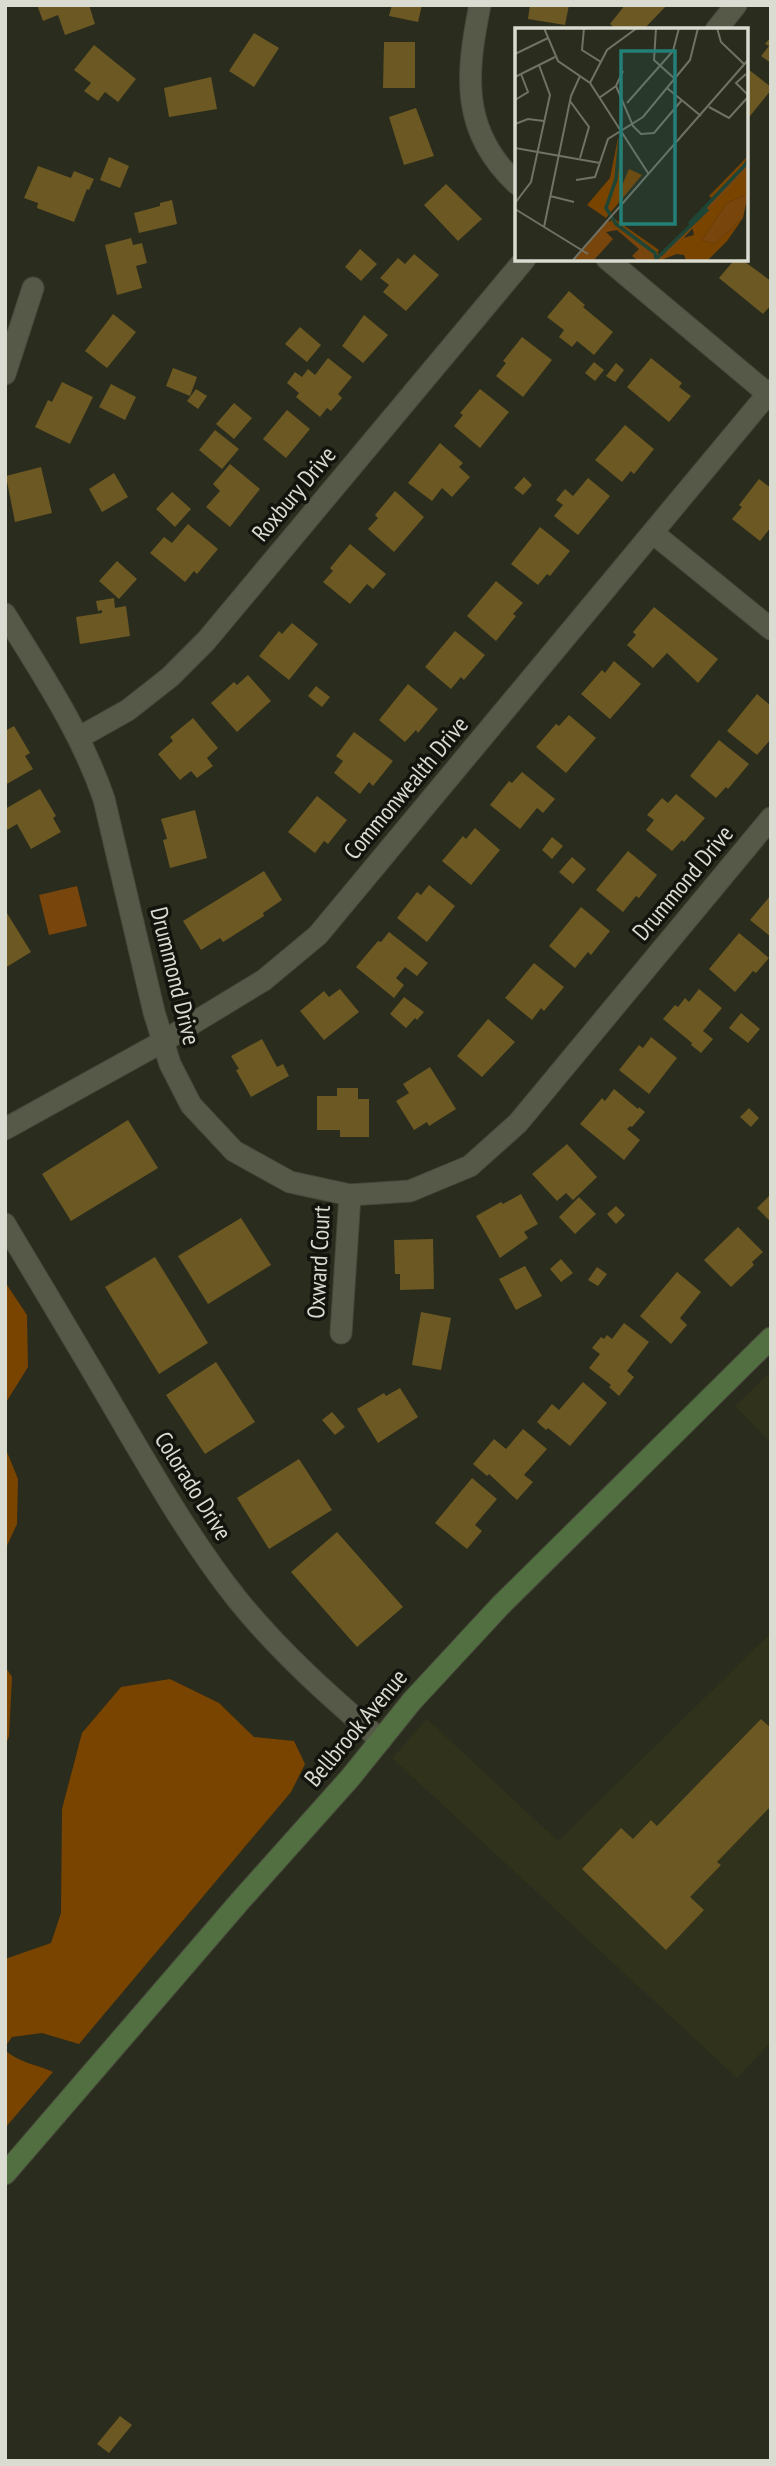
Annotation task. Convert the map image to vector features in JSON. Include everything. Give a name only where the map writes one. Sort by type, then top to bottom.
[{"type":"street","points":[[480,5],[471,48],[471,99],[477,124],[494,158],[515,182]]},
{"type":"street","points":[[718,28],[736,5]]},
{"type":"street","name":"Roxbury Drive","points":[[80,737],[128,709],[170,677],[206,641],[523,261]]},
{"type":"street","points":[[609,261],[769,392]]},
{"type":"street","points":[[5,374],[33,288]]},
{"type":"street","name":"Commonwealth Drive","points":[[5,1129],[162,1042],[264,980],[318,935],[769,392]]},
{"type":"street","points":[[653,533],[771,629]]},
{"type":"street","name":"Drummond Drive","points":[[5,614],[80,737],[104,799],[162,1042],[170,1064],[191,1105],[234,1151],[290,1182],[349,1195],[410,1191],[470,1166],[518,1123],[771,818]]},
{"type":"street","name":"Oxward Court","points":[[341,1333],[349,1195]]},
{"type":"street","name":"Colorado Drive","points":[[5,1224],[205,1556],[278,1646],[337,1703],[381,1740]]},
{"type":"street","name":"Bellbrook Avenue","points":[[5,2174],[412,1701],[500,1606],[771,1338]]},
{"type":"shaded area","points":[[77,886],[87,926],[49,935],[39,895]]},
{"type":"shaded area","points":[[5,1282],[27,1315],[28,1367],[5,1404]]},
{"type":"shaded area","points":[[771,1371],[771,1443],[735,1406]]},
{"type":"shaded area","points":[[5,1447],[18,1479],[17,1524],[5,1550]]},
{"type":"shaded area","points":[[771,1633],[771,2042],[737,2078],[392,1758],[427,1719],[558,1841]]},
{"type":"shaded area","points":[[5,1666],[12,1677],[9,1736],[5,1747]]},
{"type":"shaded area","points":[[170,1679],[219,1703],[254,1737],[294,1741],[305,1764],[291,1792],[79,2044],[42,2033],[12,2037],[5,2047],[5,1959],[51,1943],[61,1913],[62,1809],[82,1733],[121,1687]]},
{"type":"shaded area","points":[[5,2050],[22,2061],[53,2072],[5,2128]]},
{"type":"building","points":[[37,5],[89,5],[95,24],[65,35],[58,15],[43,21]]},
{"type":"building","points":[[392,5],[422,5],[418,22],[389,16]]},
{"type":"building","points":[[530,5],[569,5],[565,25],[528,19]]},
{"type":"building","points":[[625,5],[667,5],[645,28],[615,28],[610,24]]},
{"type":"building","points":[[254,33],[279,48],[254,87],[229,71]]},
{"type":"building","points":[[771,37],[771,63],[761,56],[769,46],[765,44]]},
{"type":"building","points":[[384,42],[415,42],[415,88],[383,88]]},
{"type":"building","points":[[94,45],[136,79],[118,102],[105,92],[98,101],[84,91],[91,83],[74,70]]},
{"type":"building","points":[[748,69],[771,87],[748,119]]},
{"type":"building","points":[[211,77],[217,109],[169,117],[164,88]]},
{"type":"building","points":[[416,108],[434,156],[404,165],[389,117]]},
{"type":"building","points":[[109,157],[129,166],[120,188],[100,180]]},
{"type":"building","points":[[38,166],[71,178],[74,171],[94,179],[89,190],[87,189],[74,222],[37,208],[38,203],[24,198]]},
{"type":"building","points":[[446,184],[482,219],[458,241],[424,205]]},
{"type":"building","points":[[172,200],[177,224],[139,233],[134,213]]},
{"type":"building","points":[[131,238],[133,245],[142,243],[147,263],[136,266],[142,288],[117,295],[105,245]]},
{"type":"building","points":[[360,249],[377,264],[361,281],[345,267]]},
{"type":"building","points":[[414,254],[439,275],[406,311],[383,292],[389,285],[380,278],[398,258],[405,264]]},
{"type":"building","points":[[733,261],[744,261],[771,281],[771,305],[763,314],[719,278]]},
{"type":"building","points":[[569,291],[585,305],[583,307],[613,332],[594,355],[577,341],[572,347],[559,337],[564,330],[547,317]]},
{"type":"building","points":[[113,314],[136,332],[107,368],[85,351]]},
{"type":"building","points":[[364,315],[388,335],[363,363],[342,346]]},
{"type":"building","points":[[300,327],[321,345],[307,362],[285,344]]},
{"type":"building","points":[[522,337],[552,360],[523,397],[496,376],[506,363],[503,361]]},
{"type":"building","points":[[328,358],[352,377],[338,394],[342,398],[331,411],[327,408],[320,417],[296,397],[299,393],[287,383],[295,372],[302,377],[308,369],[315,375]]},
{"type":"building","points":[[651,358],[682,383],[679,387],[691,396],[669,422],[627,387]]},
{"type":"building","points":[[594,362],[604,370],[595,381],[585,373]]},
{"type":"building","points":[[616,363],[624,370],[615,382],[606,376]]},
{"type":"building","points":[[173,368],[197,377],[190,396],[166,386]]},
{"type":"building","points":[[62,382],[93,397],[70,444],[35,427],[48,400],[52,402]]},
{"type":"building","points":[[111,384],[136,397],[125,420],[99,407]]},
{"type":"building","points":[[196,389],[207,396],[198,409],[187,401]]},
{"type":"building","points":[[480,389],[509,412],[480,448],[454,426],[463,415],[460,413]]},
{"type":"building","points":[[234,403],[252,418],[234,439],[216,424]]},
{"type":"building","points":[[287,410],[310,429],[286,458],[263,439]]},
{"type":"building","points":[[625,425],[654,449],[634,474],[631,471],[622,482],[595,460]]},
{"type":"building","points":[[215,430],[239,449],[222,469],[199,450]]},
{"type":"building","points":[[440,443],[463,463],[459,467],[470,477],[452,497],[442,488],[432,501],[408,483]]},
{"type":"building","points":[[230,464],[260,489],[230,527],[206,507],[220,491],[213,484]]},
{"type":"building","points":[[41,467],[52,513],[15,522],[6,476]]},
{"type":"building","points":[[114,473],[128,497],[102,512],[89,489]]},
{"type":"building","points":[[524,477],[532,485],[523,495],[514,488]]},
{"type":"building","points":[[588,478],[610,496],[578,535],[554,516],[563,505],[556,500],[565,489],[573,496]]},
{"type":"building","points":[[759,479],[771,488],[771,527],[760,541],[732,519]]},
{"type":"building","points":[[395,491],[424,517],[394,552],[368,529],[378,518],[375,515]]},
{"type":"building","points":[[172,492],[191,509],[175,527],[156,509]]},
{"type":"building","points":[[188,524],[218,549],[197,574],[194,571],[185,582],[150,553],[164,537],[172,543]]},
{"type":"building","points":[[540,527],[570,551],[550,576],[547,574],[538,585],[511,564]]},
{"type":"building","points":[[350,544],[386,574],[373,589],[367,584],[350,604],[323,582],[333,571],[330,568]]},
{"type":"building","points":[[117,561],[137,579],[119,599],[99,581]]},
{"type":"building","points":[[496,581],[523,603],[496,641],[467,616]]},
{"type":"building","points":[[114,598],[115,608],[126,606],[130,636],[80,644],[76,617],[102,613],[102,610],[98,611],[96,601]]},
{"type":"building","points":[[654,607],[718,659],[698,683],[667,653],[653,668],[627,645],[636,635],[633,632]]},
{"type":"building","points":[[292,623],[318,644],[289,680],[259,656],[279,631],[282,634]]},
{"type":"building","points":[[455,631],[485,655],[464,680],[461,677],[451,689],[425,667]]},
{"type":"building","points":[[614,661],[641,684],[610,719],[581,694],[602,670],[605,673]]},
{"type":"building","points":[[248,675],[271,701],[237,732],[211,703],[234,682],[237,685]]},
{"type":"building","points":[[408,684],[438,709],[418,733],[416,730],[405,742],[379,720]]},
{"type":"building","points":[[316,686],[330,697],[322,707],[308,696]]},
{"type":"building","points":[[757,694],[771,706],[771,739],[757,755],[727,731]]},
{"type":"building","points":[[569,715],[596,738],[566,773],[536,747],[556,724],[559,726]]},
{"type":"building","points":[[193,718],[218,748],[207,758],[213,766],[197,778],[191,771],[180,780],[158,754],[173,741],[170,737]]},
{"type":"building","points":[[14,726],[30,753],[25,756],[33,769],[5,785],[5,731]]},
{"type":"building","points":[[354,732],[393,761],[373,786],[369,782],[360,794],[334,773],[343,761],[336,756]]},
{"type":"building","points":[[719,740],[749,764],[728,789],[726,787],[716,798],[690,776]]},
{"type":"building","points":[[522,772],[555,799],[543,813],[537,808],[520,829],[490,805],[509,781],[512,783]]},
{"type":"building","points":[[40,789],[56,816],[53,818],[61,832],[31,849],[17,824],[7,830],[5,809]]},
{"type":"building","points":[[676,794],[705,818],[684,842],[682,840],[672,851],[646,830],[654,820],[647,815],[662,798],[668,803]]},
{"type":"building","points":[[317,796],[347,820],[328,844],[324,841],[315,853],[288,832]]},
{"type":"building","points":[[195,810],[207,858],[170,868],[163,840],[167,839],[161,819]]},
{"type":"building","points":[[475,828],[500,850],[471,885],[442,861],[463,836],[466,839]]},
{"type":"building","points":[[552,837],[563,846],[552,859],[542,850]]},
{"type":"building","points":[[628,851],[657,875],[639,898],[636,896],[623,912],[596,890]]},
{"type":"building","points":[[572,857],[586,869],[573,884],[559,872]]},
{"type":"building","points":[[264,871],[282,900],[263,913],[264,916],[223,942],[220,938],[201,950],[183,921]]},
{"type":"building","points":[[429,885],[455,906],[427,942],[397,918],[417,892],[421,895]]},
{"type":"building","points":[[771,895],[771,937],[750,920]]},
{"type":"building","points":[[581,907],[610,931],[591,955],[588,952],[575,968],[549,946]]},
{"type":"building","points":[[5,910],[31,952],[5,968]]},
{"type":"building","points":[[389,932],[428,963],[417,976],[405,967],[396,978],[404,985],[394,998],[356,967]]},
{"type":"building","points":[[739,933],[769,958],[756,973],[753,971],[735,992],[709,969]]},
{"type":"building","points":[[534,963],[564,987],[544,1011],[541,1008],[532,1020],[505,998]]},
{"type":"building","points":[[340,989],[359,1012],[324,1040],[300,1011],[324,991],[329,997]]},
{"type":"building","points":[[699,989],[722,1008],[703,1031],[713,1039],[701,1053],[663,1019],[685,998],[689,1002]]},
{"type":"building","points":[[404,997],[424,1012],[406,1028],[390,1014]]},
{"type":"building","points":[[741,1013],[760,1029],[748,1043],[729,1028]]},
{"type":"building","points":[[488,1019],[515,1042],[482,1077],[457,1056]]},
{"type":"building","points":[[651,1037],[677,1058],[649,1094],[619,1070],[639,1045],[643,1048]]},
{"type":"building","points":[[262,1039],[277,1067],[283,1064],[289,1076],[251,1097],[231,1056]]},
{"type":"building","points":[[430,1067],[456,1109],[429,1126],[427,1122],[414,1130],[396,1101],[409,1093],[403,1084]]},
{"type":"building","points":[[337,1088],[358,1088],[358,1099],[369,1099],[369,1137],[340,1137],[340,1130],[317,1130],[317,1096],[337,1096]]},
{"type":"building","points":[[614,1089],[645,1112],[627,1129],[640,1140],[624,1160],[580,1124],[602,1098],[605,1101]]},
{"type":"building","points":[[749,1108],[759,1118],[751,1127],[740,1117]]},
{"type":"building","points":[[128,1120],[158,1168],[71,1221],[42,1174]]},
{"type":"building","points":[[567,1144],[597,1177],[573,1200],[566,1193],[557,1201],[532,1174]]},
{"type":"building","points":[[521,1194],[538,1224],[524,1232],[528,1238],[500,1258],[476,1216]]},
{"type":"building","points":[[771,1194],[771,1222],[757,1208]]},
{"type":"building","points":[[579,1197],[596,1214],[575,1234],[559,1217]]},
{"type":"building","points":[[616,1206],[625,1215],[616,1224],[607,1214]]},
{"type":"building","points":[[241,1218],[271,1265],[208,1304],[178,1256]]},
{"type":"building","points":[[738,1227],[763,1252],[752,1262],[754,1265],[731,1287],[704,1260]]},
{"type":"building","points":[[433,1239],[434,1289],[400,1290],[400,1274],[395,1274],[394,1240]]},
{"type":"building","points":[[155,1257],[208,1343],[159,1374],[105,1287]]},
{"type":"building","points":[[561,1259],[573,1273],[561,1282],[550,1269]]},
{"type":"building","points":[[525,1266],[542,1296],[516,1310],[499,1279]]},
{"type":"building","points":[[597,1267],[607,1274],[598,1286],[588,1280]]},
{"type":"building","points":[[677,1272],[701,1292],[680,1318],[687,1325],[671,1344],[640,1316]]},
{"type":"building","points":[[421,1312],[451,1318],[441,1370],[412,1365]]},
{"type":"building","points":[[624,1323],[649,1342],[627,1371],[634,1377],[619,1396],[609,1387],[611,1385],[589,1368],[600,1354],[592,1348],[601,1337],[604,1339],[607,1335],[612,1339]]},
{"type":"building","points":[[216,1362],[255,1422],[205,1454],[166,1395]]},
{"type":"building","points":[[583,1382],[607,1403],[570,1446],[537,1422],[552,1404],[559,1410]]},
{"type":"building","points":[[400,1388],[418,1417],[378,1443],[357,1409],[384,1393],[386,1396]]},
{"type":"building","points":[[332,1412],[345,1427],[335,1435],[322,1420]]},
{"type":"building","points":[[523,1429],[547,1449],[524,1475],[533,1482],[517,1500],[489,1474],[487,1476],[473,1464],[494,1439],[506,1449]]},
{"type":"building","points":[[299,1459],[332,1510],[269,1549],[237,1498]]},
{"type":"building","points":[[472,1478],[497,1499],[475,1525],[482,1531],[467,1549],[435,1523]]},
{"type":"building","points":[[337,1532],[403,1607],[357,1647],[291,1572]]},
{"type":"building","points":[[761,1719],[771,1728],[771,1806],[717,1862],[721,1865],[690,1897],[704,1910],[666,1950],[582,1869],[621,1828],[633,1839],[651,1820],[657,1826]]},
{"type":"building","points":[[120,2416],[132,2425],[109,2453],[97,2444]]}]
